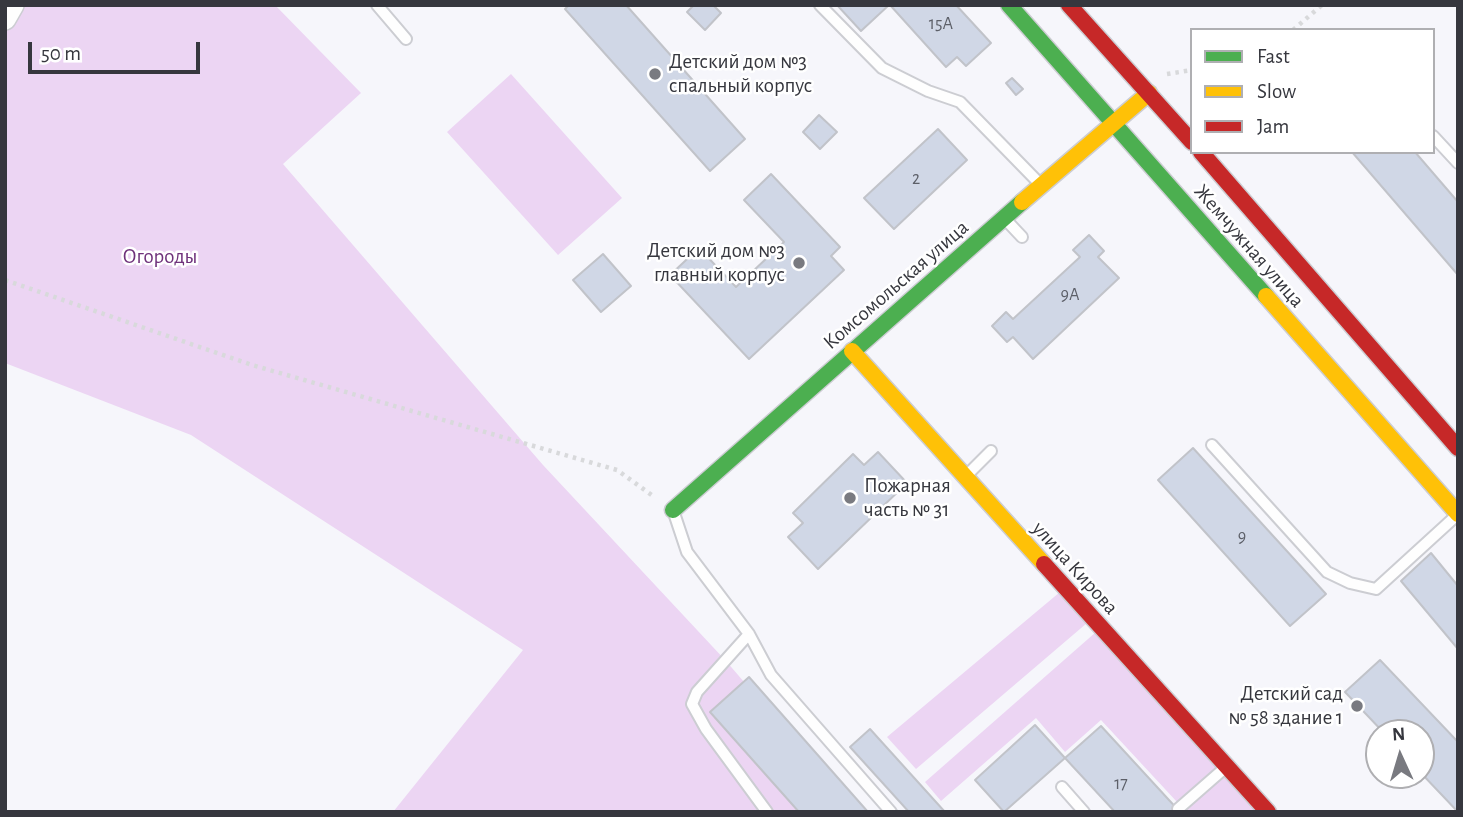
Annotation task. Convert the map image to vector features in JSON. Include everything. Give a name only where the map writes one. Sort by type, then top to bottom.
[{"type":"street","points":[[5,19],[13,5]]},
{"type":"street","name":"Жемчужная улица","points":[[1009,5],[1458,514]]},
{"type":"street","points":[[1069,5],[1190,140]]},
{"type":"street","name":"Комсомольская улица","points":[[673,510],[1149,93]]},
{"type":"street","name":"Жемчужная улица","points":[[1203,154],[1458,448]]},
{"type":"street","name":"улица Кирова","points":[[852,351],[1268,812]]},
{"type":"lane","points":[[377,5],[406,39]]},
{"type":"lane","points":[[820,5],[882,68],[928,92],[960,102],[1041,185]]},
{"type":"lane","points":[[1435,137],[1458,163]]},
{"type":"lane","points":[[1004,218],[1022,237]]},
{"type":"lane","points":[[1212,445],[1327,572],[1350,583],[1376,589],[1458,514]]},
{"type":"lane","points":[[965,477],[991,452]]},
{"type":"lane","points":[[673,510],[687,552],[749,634],[778,684],[891,812]]},
{"type":"lane","points":[[749,634],[697,692],[692,704],[706,729],[767,812]]},
{"type":"lane","points":[[1178,809],[1226,767]]},
{"type":"lane","points":[[1062,787],[1084,812]]},
{"type":"path","points":[[1295,28],[1322,5]]},
{"type":"path","points":[[5,280],[252,365],[617,470],[673,510]]},
{"type":"green space","name":"Огороды","points":[[5,5],[275,5],[361,93],[283,164],[543,465],[726,661],[856,812],[393,812],[523,650],[191,435],[5,363]]},
{"type":"green space","points":[[511,74],[622,198],[558,255],[447,132]]},
{"type":"green space","points":[[1060,592],[1087,623],[916,769],[887,737]]},
{"type":"green space","points":[[1096,632],[1218,768],[1177,802],[1101,720],[1065,752],[1036,718],[941,801],[925,782]]},
{"type":"green space","points":[[1224,775],[1259,812],[1184,810]]},
{"type":"building","name":"Детский дом №3 спальный корпус","points":[[569,5],[626,5],[745,139],[710,171],[565,9]]},
{"type":"building","points":[[694,5],[713,5],[721,13],[705,30],[687,12]]},
{"type":"building","points":[[837,5],[889,5],[861,31]]},
{"type":"building","points":[[890,5],[956,5],[991,43],[966,66],[957,57],[946,67]]},
{"type":"building","points":[[1012,78],[1023,89],[1016,95],[1006,83]]},
{"type":"building","points":[[819,115],[837,132],[820,149],[803,132]]},
{"type":"building","points":[[938,129],[967,160],[894,229],[864,198]]},
{"type":"building","points":[[1354,154],[1417,154],[1458,202],[1458,275]]},
{"type":"building","name":"Детский дом №3 главный корпус","points":[[771,174],[840,247],[831,256],[844,270],[749,359],[670,275],[699,248],[736,287],[784,242],[744,200]]},
{"type":"building","points":[[1089,235],[1104,251],[1098,257],[1119,278],[1033,359],[1013,337],[1007,342],[992,326],[1006,312],[1013,319],[1080,257],[1073,250]]},
{"type":"building","points":[[603,254],[631,286],[601,312],[573,280]]},
{"type":"building","points":[[1193,448],[1326,594],[1290,626],[1158,480]]},
{"type":"building","name":"Пожарная часть № 31","points":[[878,452],[907,483],[818,569],[788,537],[803,523],[793,513],[853,454],[864,465]]},
{"type":"building","points":[[1431,553],[1458,586],[1458,649],[1401,581]]},
{"type":"building","points":[[1380,660],[1458,742],[1458,812],[1435,788],[1435,719],[1371,719],[1345,692]]},
{"type":"building","points":[[749,677],[868,812],[799,812],[710,712]]},
{"type":"building","points":[[1035,725],[1065,758],[1004,812],[975,780]]},
{"type":"building","points":[[1101,726],[1180,812],[1115,812],[1065,758]]},
{"type":"building","points":[[870,729],[945,812],[909,812],[850,747]]},
{"type":"traffic: fast","points":[[1009,5],[1266,296]]},
{"type":"traffic: fast","points":[[673,510],[1022,202]]},
{"type":"traffic: slow","points":[[1022,202],[1149,93]]},
{"type":"traffic: slow","points":[[1266,296],[1458,514]]},
{"type":"traffic: slow","points":[[852,351],[1044,564]]},
{"type":"traffic: jam","points":[[1069,5],[1190,140]]},
{"type":"traffic: jam","points":[[1203,154],[1458,448]]},
{"type":"traffic: jam","points":[[1044,564],[1268,812]]},
{"type":"place","name":"Детский дом №3 спальный корпус","points":[[655,74]]},
{"type":"place","name":"Детский дом №3 главный корпус","points":[[799,263]]},
{"type":"place","name":"Пожарная часть № 31","points":[[850,498]]},
{"type":"place","name":"Детский сад № 58 здание 1","points":[[1357,706]]}]
